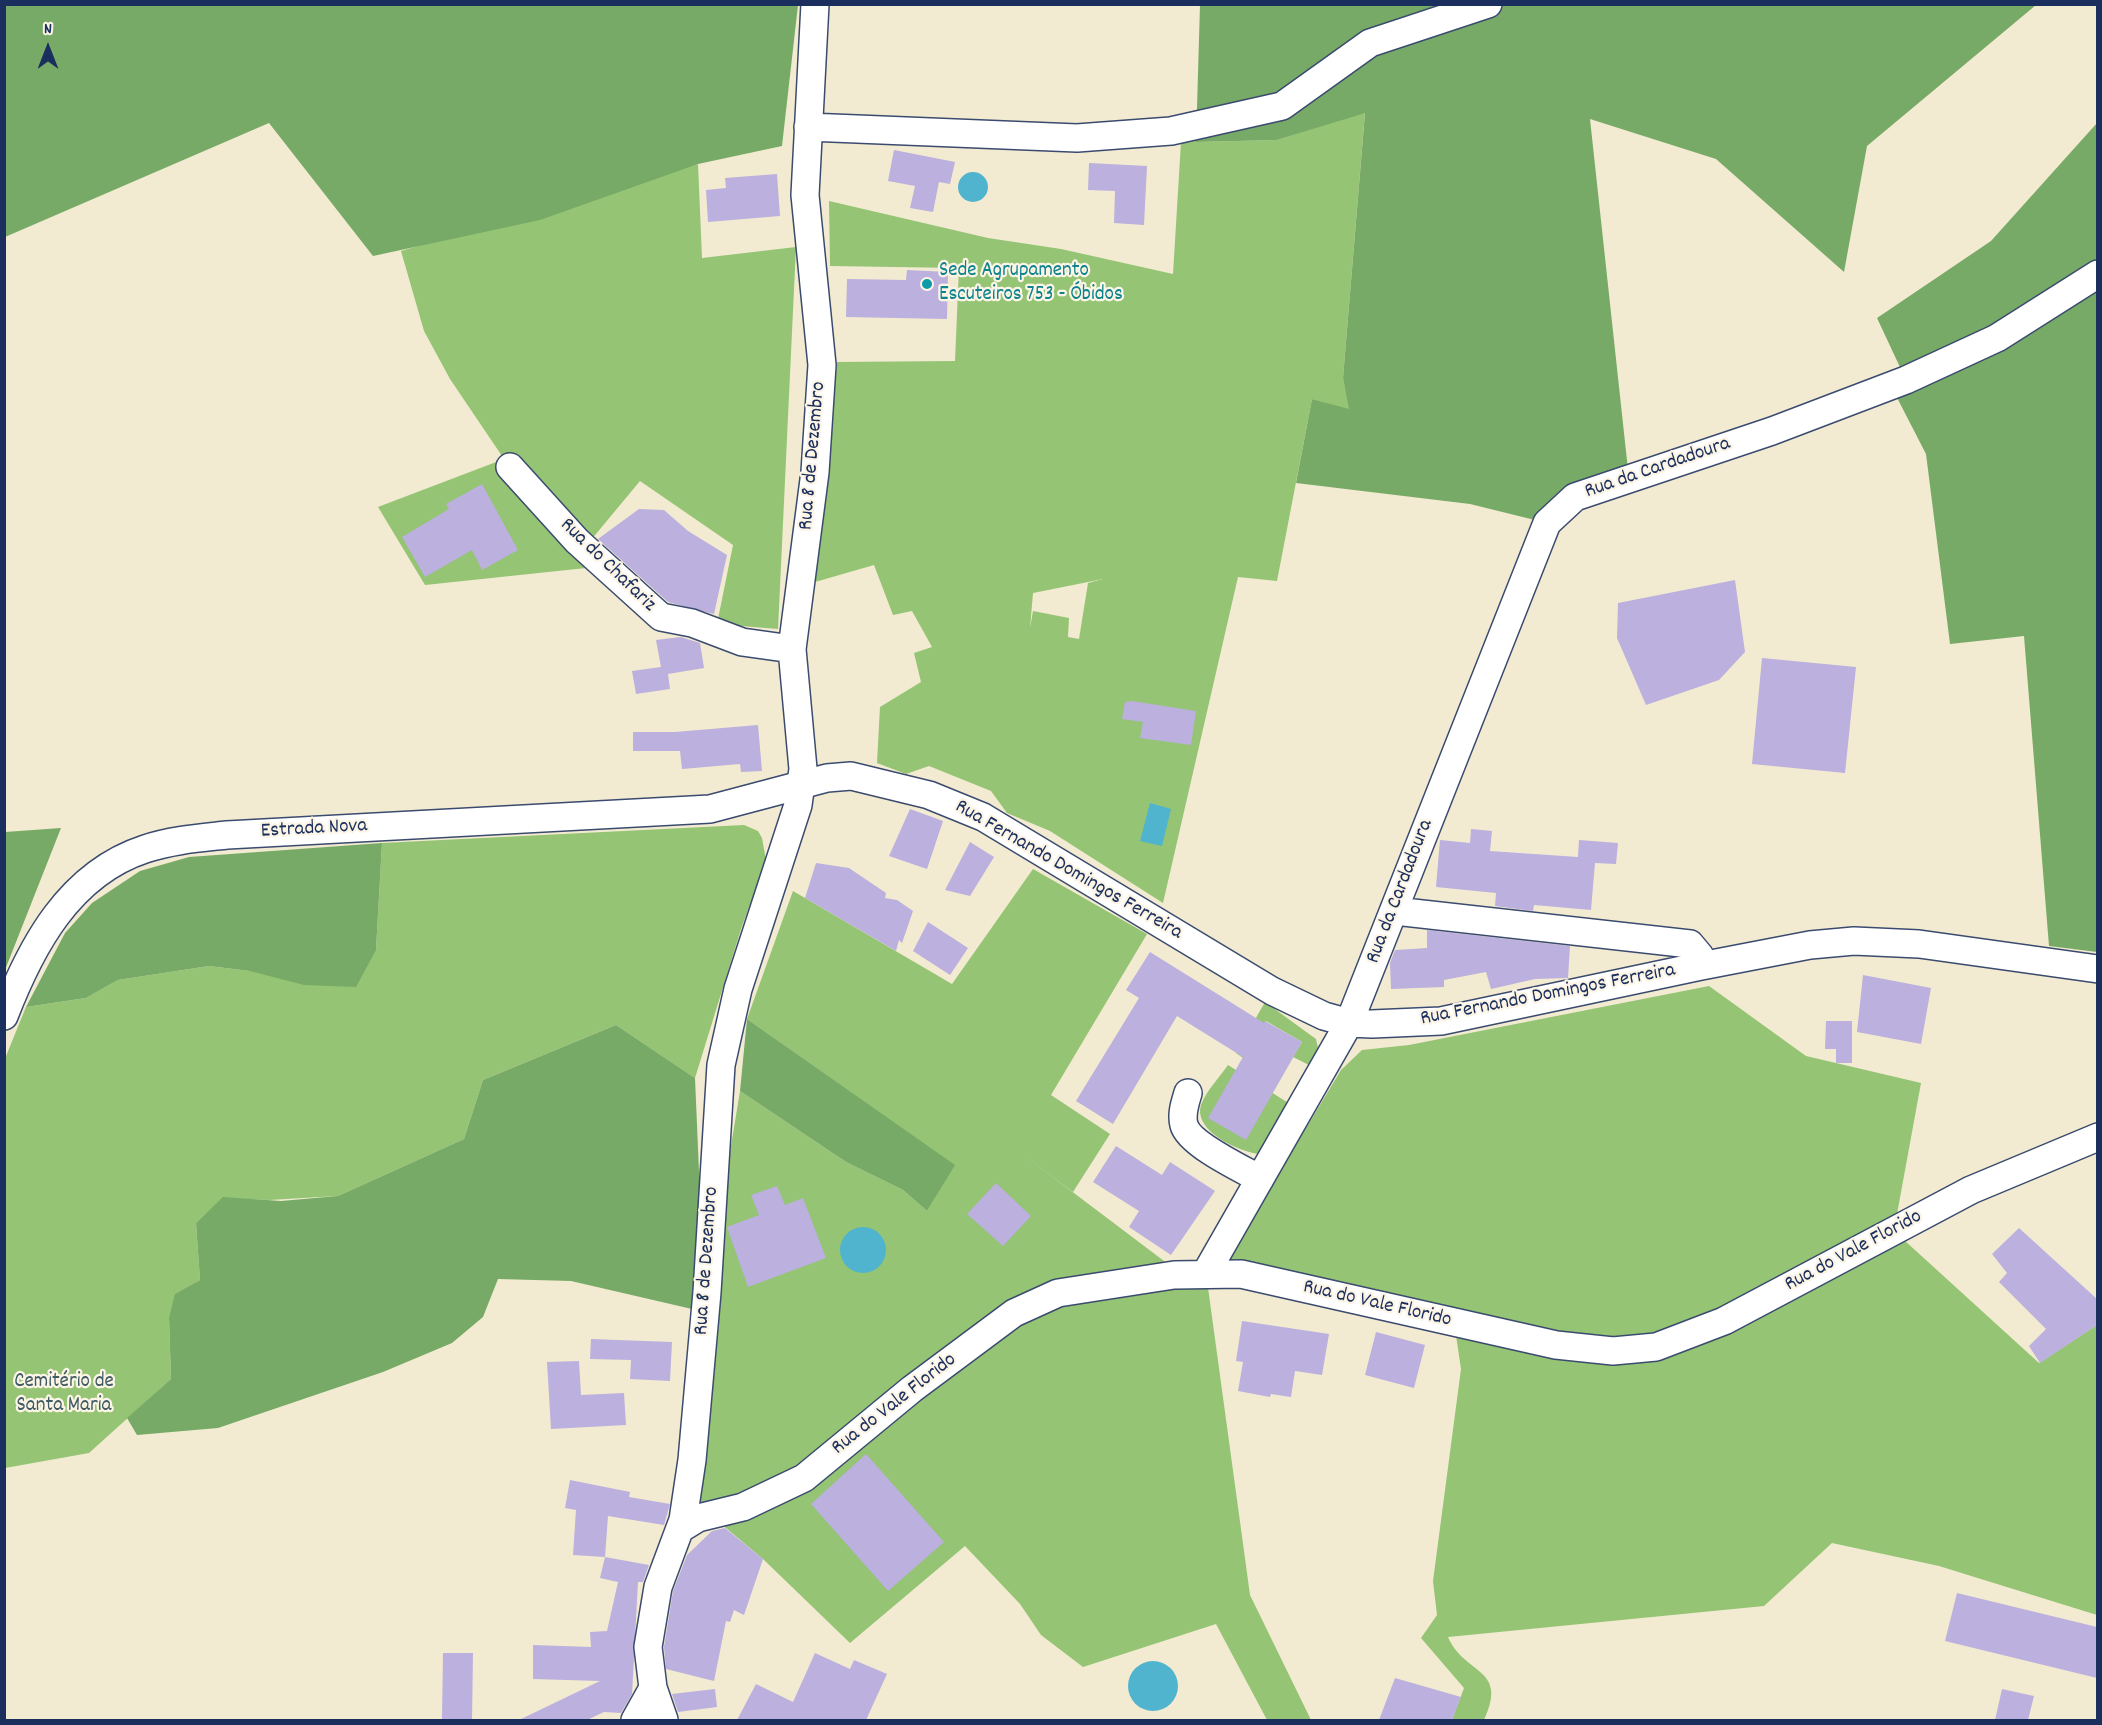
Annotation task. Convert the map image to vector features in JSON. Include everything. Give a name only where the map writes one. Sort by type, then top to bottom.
[{"type":"street","points":[[815,4],[808,127],[1077,138],[1171,131],[1282,106],[1370,43],[1488,4]]},
{"type":"street","name":"Rua 8 de Dezembro","points":[[664,1720],[653,1688],[648,1647],[658,1587],[680,1529],[692,1460],[705,1312],[721,1065],[738,989],[799,795],[803,769],[792,649],[815,472],[822,365],[805,195],[808,127]]},
{"type":"street","name":"Rua da Cardadoura","points":[[1206,1273],[1349,1023],[1547,523],[1575,498],[1772,431],[1906,380],[1997,338],[2097,274]]},
{"type":"street","name":"Rua do Chafariz","points":[[510,467],[577,541],[660,617],[692,623],[742,642],[792,649]]},
{"type":"street","name":"Rua Fernando Domingos Ferreira","points":[[799,795],[829,793],[875,782],[929,795],[983,817],[1272,990],[1324,1016],[1349,1023],[1394,1024],[1442,1021],[1810,945],[1854,942],[1919,944],[2097,969]]},
{"type":"street","name":"Estrada Nova","points":[[4,1016],[22,969],[52,920],[84,885],[103,870],[143,849],[167,843],[227,835],[710,809],[747,815],[799,795]]},
{"type":"street","points":[[1395,911],[1690,944],[1700,956],[1701,966]]},
{"type":"street","points":[[1188,1093],[1182,1113],[1184,1127],[1193,1139],[1260,1179]]},
{"type":"street","name":"Rua do Vale Florido","points":[[680,1529],[698,1518],[743,1507],[804,1478],[912,1389],[1014,1313],[1058,1293],[1135,1279],[1206,1273],[1241,1274],[1556,1345],[1613,1351],[1656,1347],[1724,1321],[1971,1190],[2097,1137]]},
{"type":"street","points":[[635,1720],[653,1688]]},
{"type":"green space","points":[[5,4],[798,5],[782,146],[698,164],[540,220],[373,256],[269,123],[5,237]]},
{"type":"green space","points":[[1200,5],[2036,5],[1867,146],[1844,272],[1716,159],[1590,119],[1629,479],[1547,523],[1470,504],[1296,483],[1312,399],[1349,409],[1343,378],[1365,113],[1277,140],[1196,142]]},
{"type":"green space","points":[[1365,112],[1343,378],[1350,410],[1312,399],[1277,581],[1238,577],[1163,903],[1050,831],[1007,813],[991,791],[929,766],[906,774],[877,763],[880,707],[921,682],[914,653],[932,647],[912,611],[893,615],[874,565],[815,582],[837,362],[955,361],[959,268],[830,266],[829,201],[988,238],[1061,249],[1173,274],[1181,142],[1196,125],[1196,142],[1277,140]],"holes":[[[1103,579],[1088,583],[1079,639],[1068,637],[1069,618],[1033,611],[1030,628],[1033,593]]]},
{"type":"green space","points":[[2097,123],[2097,952],[2049,946],[2024,636],[1950,644],[1926,454],[1891,386],[1906,380],[1877,318],[1991,241]]},
{"type":"green space","points":[[698,164],[702,258],[796,247],[778,629],[717,624],[733,545],[640,481],[586,546],[605,566],[425,585],[378,507],[504,459],[450,379],[424,331],[401,251]]},
{"type":"green space","name":"Cemitério de Santa Maria","points":[[744,825],[758,831],[762,838],[766,860],[741,929],[695,1078],[616,1025],[483,1080],[464,1139],[338,1196],[269,1200],[223,1198],[196,1223],[200,1280],[176,1294],[169,1317],[171,1379],[89,1453],[5,1468],[4,1061],[26,1007],[86,998],[118,980],[209,966],[250,971],[376,950],[382,843]]},
{"type":"green space","points":[[61,828],[5,970],[5,832]]},
{"type":"green space","points":[[382,843],[376,950],[356,987],[304,985],[250,971],[209,966],[118,980],[86,998],[26,1007],[65,933],[92,903],[140,871],[189,857]]},
{"type":"green space","points":[[1033,869],[1147,934],[1051,1095],[1110,1134],[1073,1192],[1017,1150],[1164,1261],[1174,1274],[1206,1273],[1250,1595],[1311,1720],[1267,1720],[1216,1624],[1083,1667],[1041,1635],[1020,1604],[965,1546],[850,1643],[763,1559],[720,1523],[698,1518],[707,1292],[740,1091],[846,1162],[903,1190],[927,1211],[954,1165],[747,1019],[793,891],[952,984]]},
{"type":"green space","points":[[1709,986],[1806,1056],[1921,1083],[1897,1214],[1730,1317],[1904,1240],[2039,1363],[2097,1325],[2097,1615],[1939,1566],[1832,1543],[1764,1606],[1448,1637],[1464,1659],[1488,1680],[1491,1690],[1490,1703],[1484,1720],[1452,1720],[1464,1688],[1421,1638],[1437,1615],[1433,1581],[1461,1369],[1454,1322],[1206,1273],[1273,1183],[1341,1070],[1362,1050],[1409,1045]]},
{"type":"green space","points":[[1265,1002],[1316,1039],[1319,1052],[1313,1067],[1293,1057],[1302,1042],[1266,1021],[1243,1058],[1236,1053]]},
{"type":"green space","points":[[747,1019],[955,1165],[927,1211],[903,1190],[846,1162],[740,1091]]},
{"type":"green space","points":[[616,1025],[695,1078],[705,1312],[571,1281],[498,1279],[483,1317],[452,1343],[383,1372],[218,1428],[137,1435],[127,1418],[171,1379],[169,1317],[175,1294],[200,1280],[196,1223],[223,1197],[281,1201],[338,1196],[464,1139],[483,1080]]},
{"type":"green space","points":[[1228,1065],[1290,1104],[1260,1154],[1241,1149],[1220,1139],[1204,1123],[1200,1114],[1203,1100]]},
{"type":"water","points":[[973,172],[979,173],[987,181],[987,193],[979,201],[973,202],[967,201],[959,193],[958,187],[959,181],[967,173]]},
{"type":"water","points":[[1150,803],[1171,809],[1162,846],[1140,841]]},
{"type":"water","points":[[863,1227],[879,1234],[886,1250],[879,1266],[863,1273],[847,1266],[840,1250],[847,1234]]},
{"type":"water","points":[[1148,1661],[1158,1661],[1171,1668],[1178,1681],[1178,1691],[1171,1704],[1158,1711],[1148,1711],[1139,1707],[1132,1700],[1128,1691],[1128,1681],[1132,1672],[1139,1665]]},
{"type":"building","points":[[894,150],[955,162],[950,184],[939,182],[933,212],[910,208],[915,186],[888,181]]},
{"type":"building","points":[[1089,163],[1147,166],[1144,225],[1114,223],[1115,191],[1088,190]]},
{"type":"building","points":[[777,174],[780,216],[708,222],[706,190],[726,188],[725,178]]},
{"type":"building","points":[[907,270],[948,272],[947,319],[846,317],[847,279],[906,280]]},
{"type":"building","points":[[482,484],[518,550],[482,570],[472,550],[425,577],[402,537],[449,509],[446,504]]},
{"type":"building","points":[[639,509],[664,510],[688,531],[727,555],[714,614],[668,602],[598,539]]},
{"type":"building","points":[[1735,580],[1745,652],[1719,680],[1646,705],[1617,638],[1618,603]]},
{"type":"building","points":[[681,637],[700,643],[704,668],[668,674],[670,689],[636,694],[632,671],[661,667],[656,640]]},
{"type":"building","points":[[1762,658],[1856,667],[1845,773],[1752,764]]},
{"type":"building","points":[[1132,701],[1196,711],[1191,745],[1140,738],[1143,722],[1122,719],[1125,702]]},
{"type":"building","points":[[758,725],[762,771],[741,772],[740,764],[682,769],[680,751],[633,751],[633,732],[675,732]]},
{"type":"building","points":[[910,809],[943,821],[927,869],[889,856]]},
{"type":"building","points":[[1471,829],[1492,831],[1490,851],[1578,857],[1579,840],[1618,843],[1616,864],[1595,863],[1591,910],[1534,905],[1533,911],[1495,906],[1496,893],[1436,887],[1440,840],[1470,843]]},
{"type":"building","points":[[970,842],[994,857],[970,896],[945,890]]},
{"type":"building","points":[[816,863],[849,868],[886,893],[885,898],[897,900],[913,911],[902,943],[899,940],[896,951],[805,898]]},
{"type":"building","points":[[928,922],[968,948],[950,975],[913,951]]},
{"type":"building","points":[[1427,930],[1570,946],[1568,978],[1535,979],[1491,989],[1486,972],[1444,980],[1444,987],[1391,989],[1390,963],[1395,950],[1427,948]]},
{"type":"building","points":[[1150,952],[1264,1023],[1265,1021],[1302,1042],[1246,1140],[1208,1118],[1243,1057],[1177,1016],[1113,1124],[1076,1101],[1139,998],[1126,990]]},
{"type":"building","points":[[1863,975],[1931,988],[1921,1044],[1857,1032]]},
{"type":"building","points":[[1826,1021],[1852,1021],[1852,1063],[1836,1063],[1836,1049],[1825,1049]]},
{"type":"building","points":[[1116,1146],[1162,1175],[1170,1162],[1215,1191],[1171,1255],[1129,1227],[1139,1211],[1093,1182]]},
{"type":"building","points":[[996,1183],[1031,1216],[1003,1246],[967,1214]]},
{"type":"building","points":[[777,1186],[785,1205],[803,1198],[826,1258],[748,1287],[727,1227],[759,1215],[751,1195]]},
{"type":"building","points":[[2019,1228],[2097,1299],[2097,1325],[2040,1363],[2029,1346],[2046,1329],[1999,1282],[2007,1273],[1992,1254]]},
{"type":"building","points":[[1242,1321],[1329,1334],[1322,1375],[1295,1371],[1291,1397],[1271,1394],[1270,1397],[1238,1391],[1243,1362],[1236,1361]]},
{"type":"building","points":[[1376,1332],[1425,1345],[1414,1388],[1365,1375]]},
{"type":"building","points":[[591,1339],[672,1342],[670,1381],[630,1379],[631,1360],[590,1359]]},
{"type":"building","points":[[579,1361],[581,1395],[624,1393],[626,1425],[551,1429],[547,1362]]},
{"type":"building","points":[[866,1454],[944,1542],[888,1591],[811,1504]]},
{"type":"building","points":[[570,1480],[630,1492],[629,1497],[670,1504],[664,1525],[608,1516],[605,1557],[573,1555],[576,1510],[565,1508]]},
{"type":"building","points":[[725,1528],[763,1559],[744,1615],[734,1610],[730,1622],[726,1621],[714,1681],[666,1669],[664,1647],[673,1591],[687,1555],[712,1531]]},
{"type":"building","points":[[605,1557],[649,1565],[643,1582],[638,1582],[632,1694],[621,1713],[604,1712],[587,1720],[519,1720],[600,1681],[533,1679],[533,1645],[591,1647],[590,1632],[607,1631],[618,1582],[600,1578]]},
{"type":"building","points":[[1957,1593],[2097,1627],[2097,1678],[1945,1641]]},
{"type":"building","points":[[443,1653],[473,1653],[472,1720],[442,1720]]},
{"type":"building","points":[[815,1653],[850,1669],[854,1660],[887,1674],[866,1720],[737,1720],[756,1684],[793,1702]]},
{"type":"building","points":[[1395,1678],[1461,1697],[1452,1720],[1379,1720]]},
{"type":"building","points":[[715,1689],[717,1707],[678,1712],[672,1694]]},
{"type":"building","points":[[2002,1689],[2034,1696],[2028,1720],[1995,1720]]},
{"type":"place","name":"Sede Agrupamento Escuteiros 753 - Óbidos","points":[[927,284]]}]
